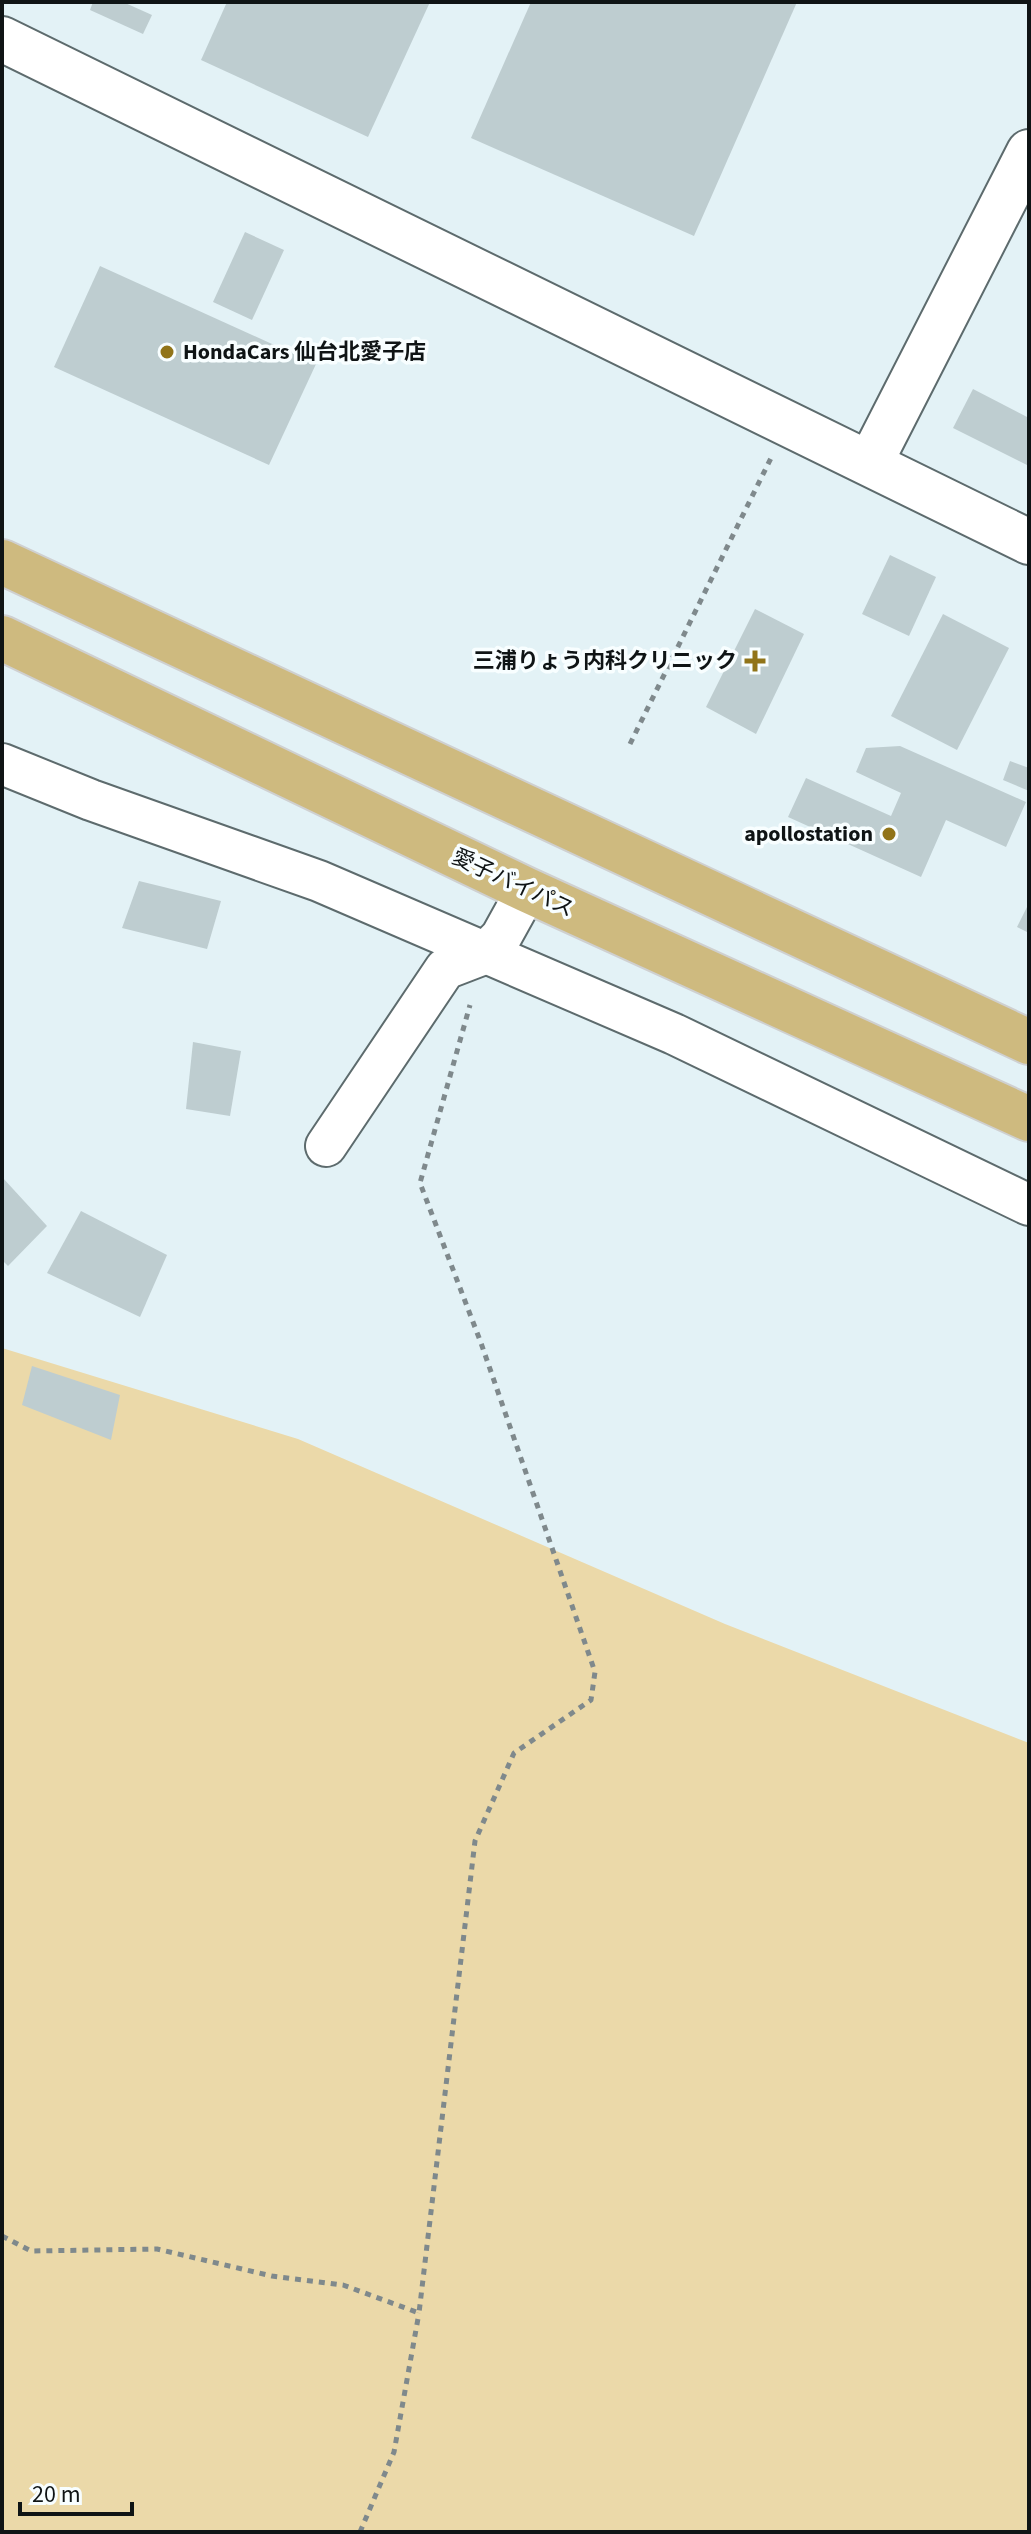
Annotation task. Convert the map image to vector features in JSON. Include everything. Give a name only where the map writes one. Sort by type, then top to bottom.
[{"type":"highway","points":[[2,562],[1029,1042]]},
{"type":"highway","name":"愛子バイパス","points":[[2,638],[527,890],[1029,1119]]},
{"type":"street","points":[[2,39],[1029,542]]},
{"type":"street","points":[[870,463],[1029,152]]},
{"type":"street","points":[[2,764],[91,800],[319,881],[674,1034],[1029,1205]]},
{"type":"street","points":[[326,1146],[445,969],[484,954],[501,937],[527,890]]},
{"type":"path","points":[[630,744],[776,446]]},
{"type":"path","points":[[360,2532],[394,2452],[419,2313],[475,1841],[514,1753],[591,1700],[595,1672],[486,1358],[420,1183],[484,954]]},
{"type":"path","points":[[2,2236],[31,2251],[157,2249],[272,2276],[343,2285],[419,2313]]},
{"type":"shaded area","points":[[2,1348],[298,1439],[725,1624],[1029,1743],[1029,2532],[2,2532]]},
{"type":"building","points":[[93,2],[123,2],[152,15],[143,34],[90,10]]},
{"type":"building","points":[[227,2],[430,2],[368,137],[201,60]]},
{"type":"building","points":[[531,2],[797,2],[694,236],[471,138]]},
{"type":"building","points":[[245,232],[284,250],[252,320],[213,302]]},
{"type":"building","points":[[100,266],[316,364],[269,465],[54,367]]},
{"type":"building","points":[[973,389],[1029,418],[1029,466],[953,428]]},
{"type":"building","points":[[890,555],[936,577],[909,636],[862,614]]},
{"type":"building","points":[[755,609],[804,634],[756,734],[706,707]]},
{"type":"building","points":[[943,614],[1009,648],[957,750],[891,716]]},
{"type":"building","points":[[900,746],[1026,802],[1006,847],[946,820],[921,877],[788,817],[806,778],[891,816],[901,793],[856,772],[866,748]]},
{"type":"building","points":[[1010,761],[1029,768],[1029,791],[1003,780]]},
{"type":"building","points":[[139,881],[221,901],[207,949],[122,928]]},
{"type":"building","points":[[1029,903],[1029,933],[1017,927]]},
{"type":"building","points":[[193,1042],[241,1051],[230,1116],[186,1109]]},
{"type":"building","points":[[2,1177],[47,1226],[8,1266],[2,1260]]},
{"type":"building","points":[[81,1211],[167,1255],[140,1317],[47,1273]]},
{"type":"building","points":[[32,1366],[120,1395],[111,1440],[22,1405]]},
{"type":"place","name":"HondaCars 仙台北愛子店","points":[[167,352]]},
{"type":"place","name":"三浦りょう内科クリニック","points":[[755,661]]},
{"type":"place","name":"apollostation","points":[[889,834]]}]
